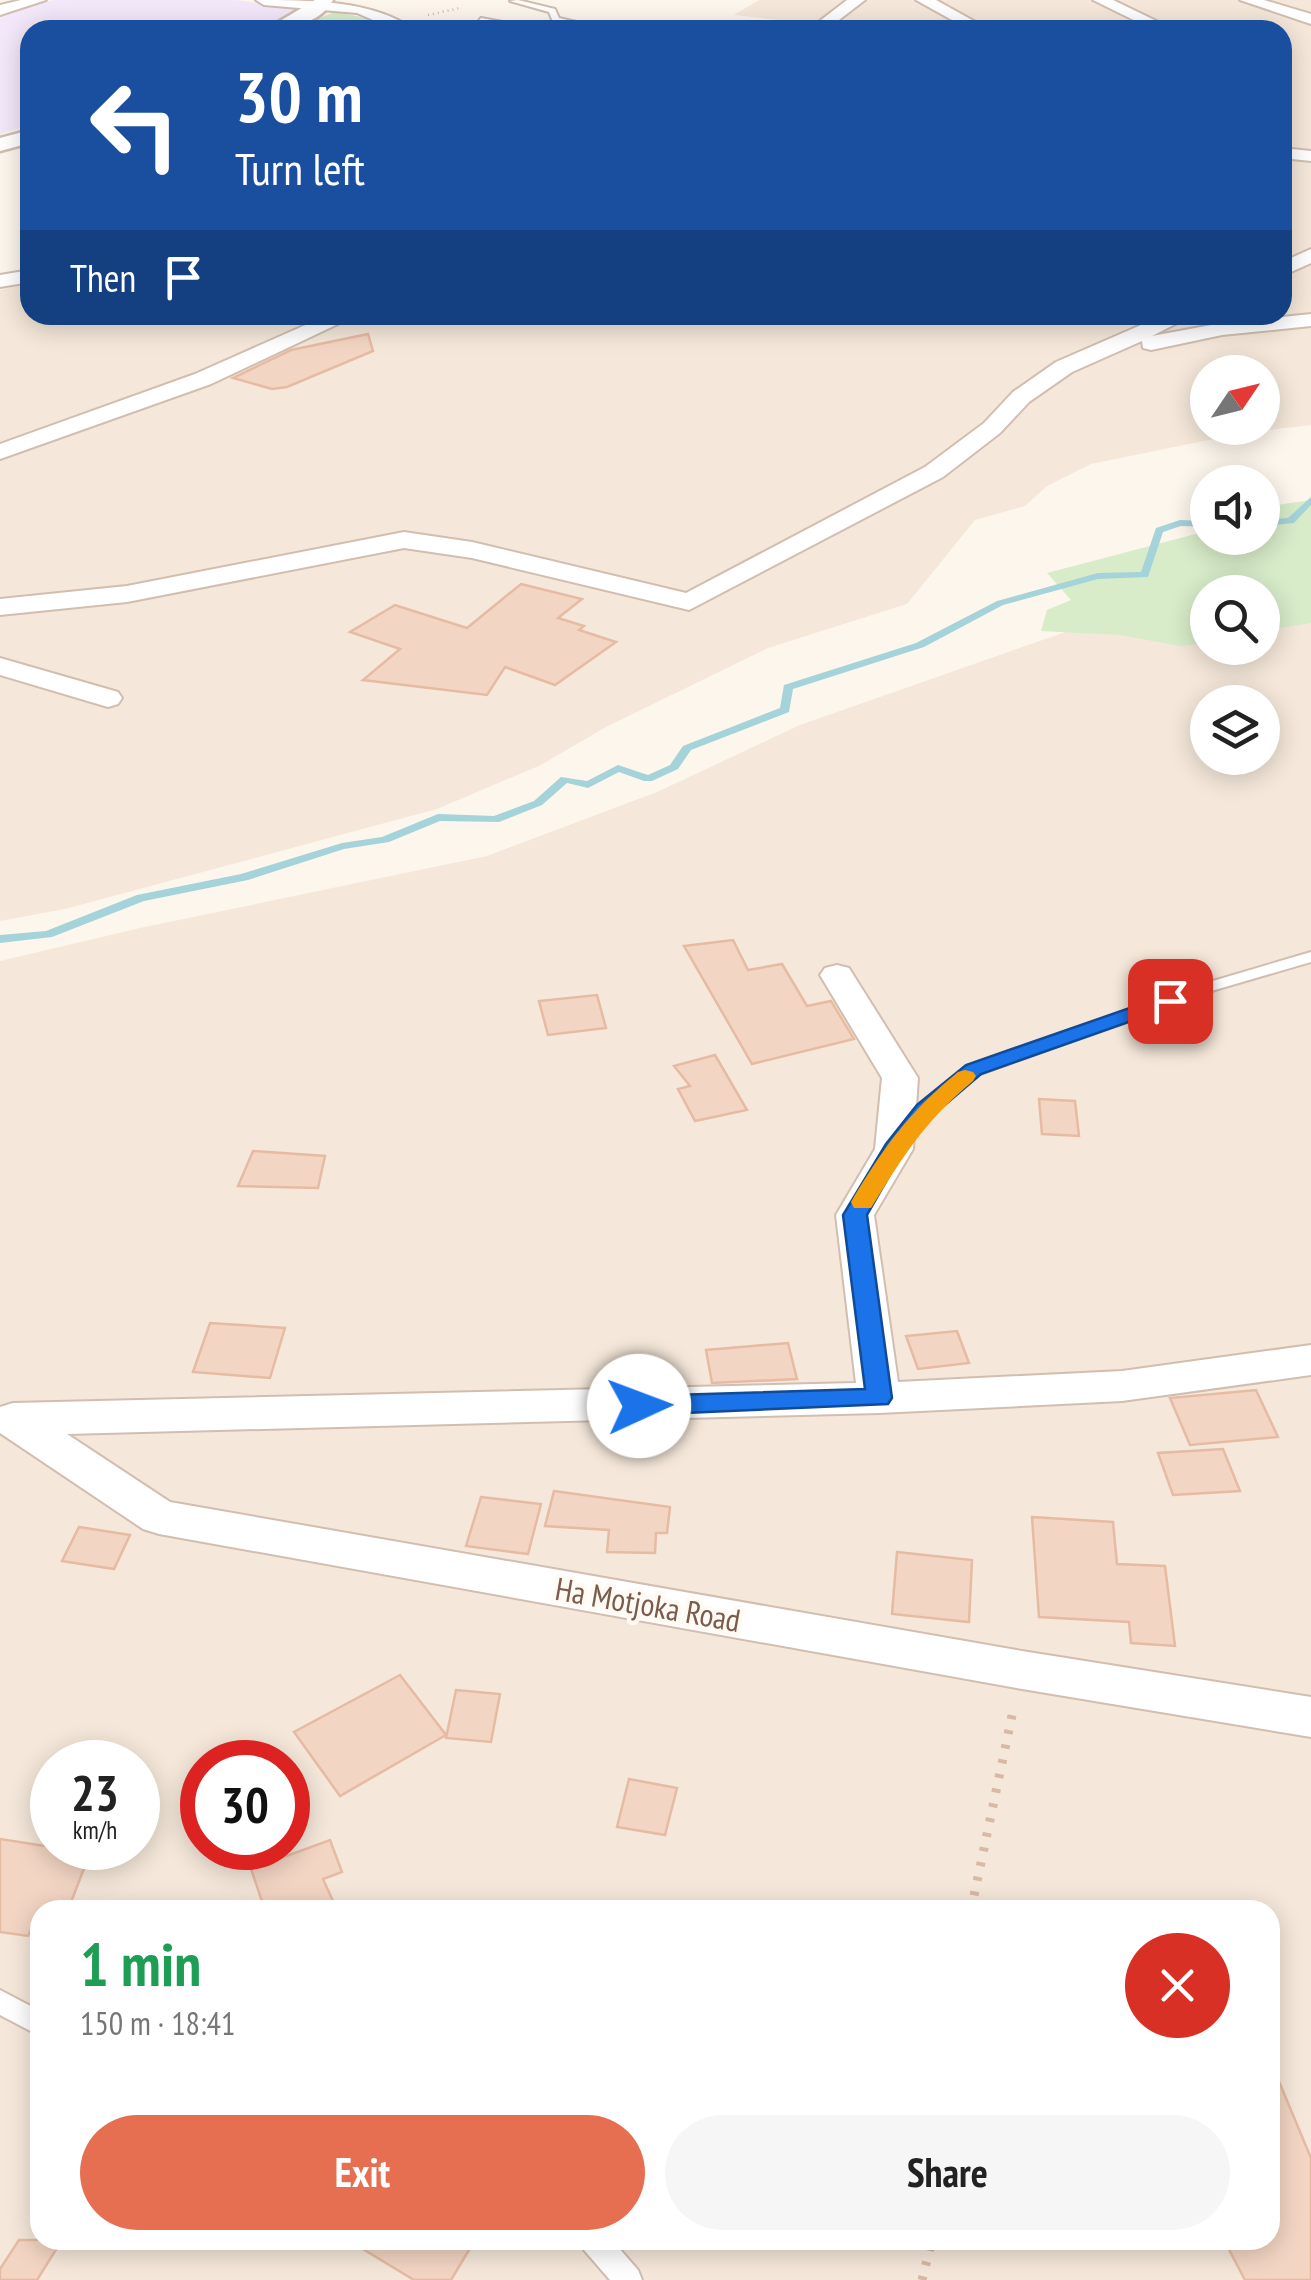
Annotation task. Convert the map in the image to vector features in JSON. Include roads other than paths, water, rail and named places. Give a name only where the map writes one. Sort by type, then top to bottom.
[{"type":"street","points":[[0,10],[38,0]]},
{"type":"street","points":[[264,0],[323,3],[396,20]]},
{"type":"street","points":[[830,20],[857,0]]},
{"type":"street","points":[[924,0],[963,20]]},
{"type":"street","points":[[1101,0],[1144,20]]},
{"type":"street","points":[[1248,0],[1311,19]]},
{"type":"street","points":[[292,20],[323,3]]},
{"type":"street","points":[[0,452],[202,380],[324,325]]},
{"type":"street","points":[[0,607],[127,594],[404,540],[472,550],[689,602],[934,472],[992,428],[1020,397],[1064,368],[1160,325]]},
{"type":"street","points":[[1090,356],[1222,329],[1262,325]]},
{"type":"street","points":[[0,666],[108,698]]},
{"type":"street","points":[[837,975],[900,1078],[894,1149],[855,1215],[879,1398]]},
{"type":"street","name":"Ha Motjoka Road","points":[[6,1420],[879,1398],[1122,1386],[1311,1360]]},
{"type":"street","name":"Ha Motjoka Road","points":[[6,1420],[159,1517],[1022,1670],[1311,1717]]},
{"type":"lane","points":[[514,1],[552,10],[556,20]]},
{"type":"lane","points":[[894,1149],[925,1110],[974,1070],[1202,989],[1311,957]]},
{"type":"lane","points":[[0,2002],[30,2018]]},
{"type":"lane","points":[[602,2250],[628,2280]]},
{"type":"waterway","points":[[1280,522],[1291,521],[1311,500]]},
{"type":"waterway","points":[[0,939],[48,934],[141,898],[244,877],[342,846],[385,840],[438,817],[495,820],[538,803],[565,779],[588,785],[618,768],[648,779],[674,767],[687,748],[785,710],[788,687],[920,645],[1000,603],[1098,576],[1145,575],[1159,530],[1190,523]]}]
